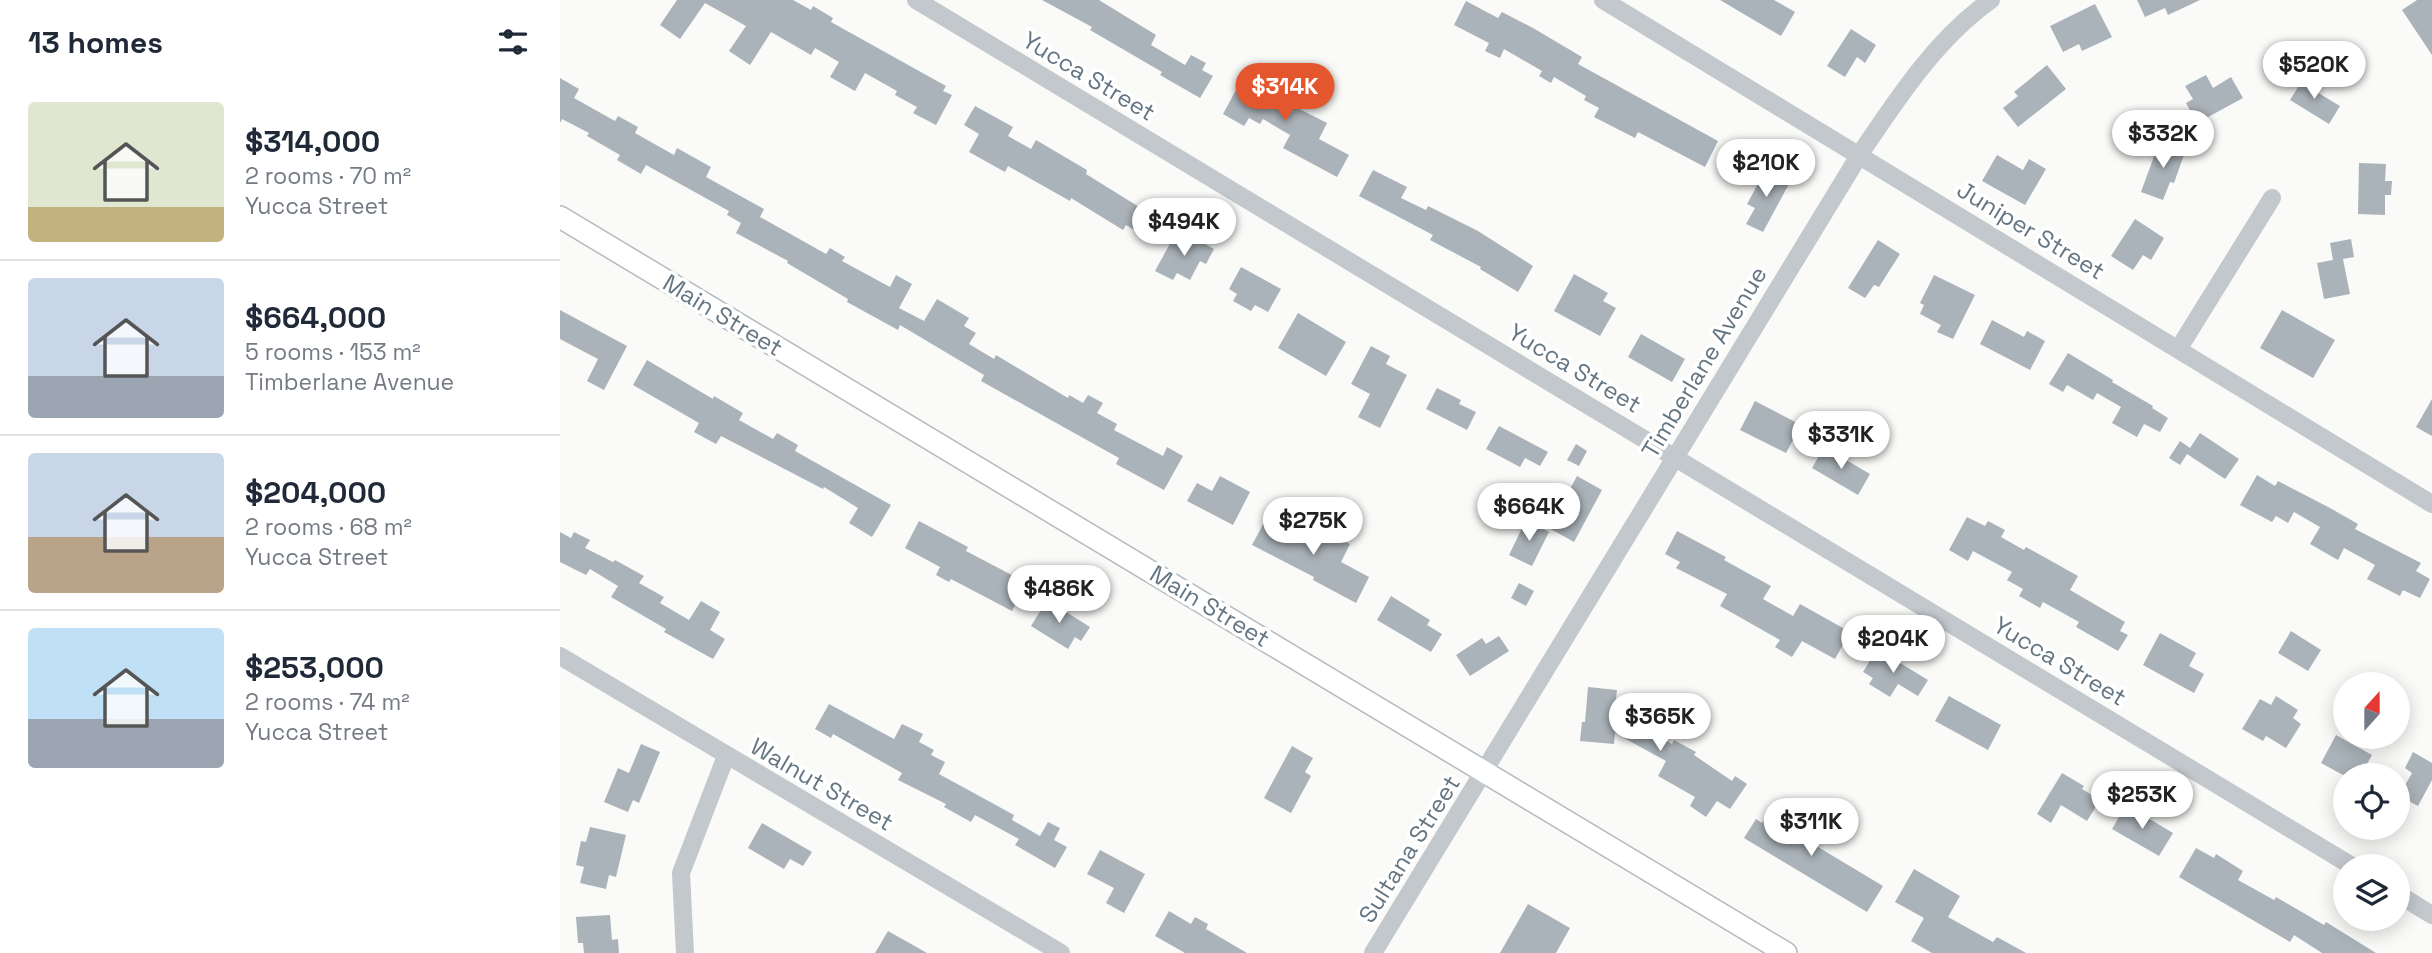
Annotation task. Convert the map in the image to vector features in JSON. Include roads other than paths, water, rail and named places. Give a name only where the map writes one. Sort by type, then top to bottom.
[{"type":"main road","name":"Main Street","points":[[560,217],[1786,953]]},
{"type":"street","name":"Yucca Street","points":[[916,0],[2333,855]]},
{"type":"street","name":"Juniper Street","points":[[1603,0],[2432,504]]},
{"type":"street","name":"Timberlane Avenue","points":[[1486,771],[1860,154],[1905,88],[1976,10],[1991,0]]},
{"type":"street","points":[[2179,348],[2272,198]]},
{"type":"street","name":"Walnut Street","points":[[560,656],[1061,953]]},
{"type":"street","points":[[685,953],[681,873],[726,756]]},
{"type":"street","name":"Sultana Street","points":[[1373,953],[1486,771]]},
{"type":"street","points":[[2410,901],[2432,915]]}]
